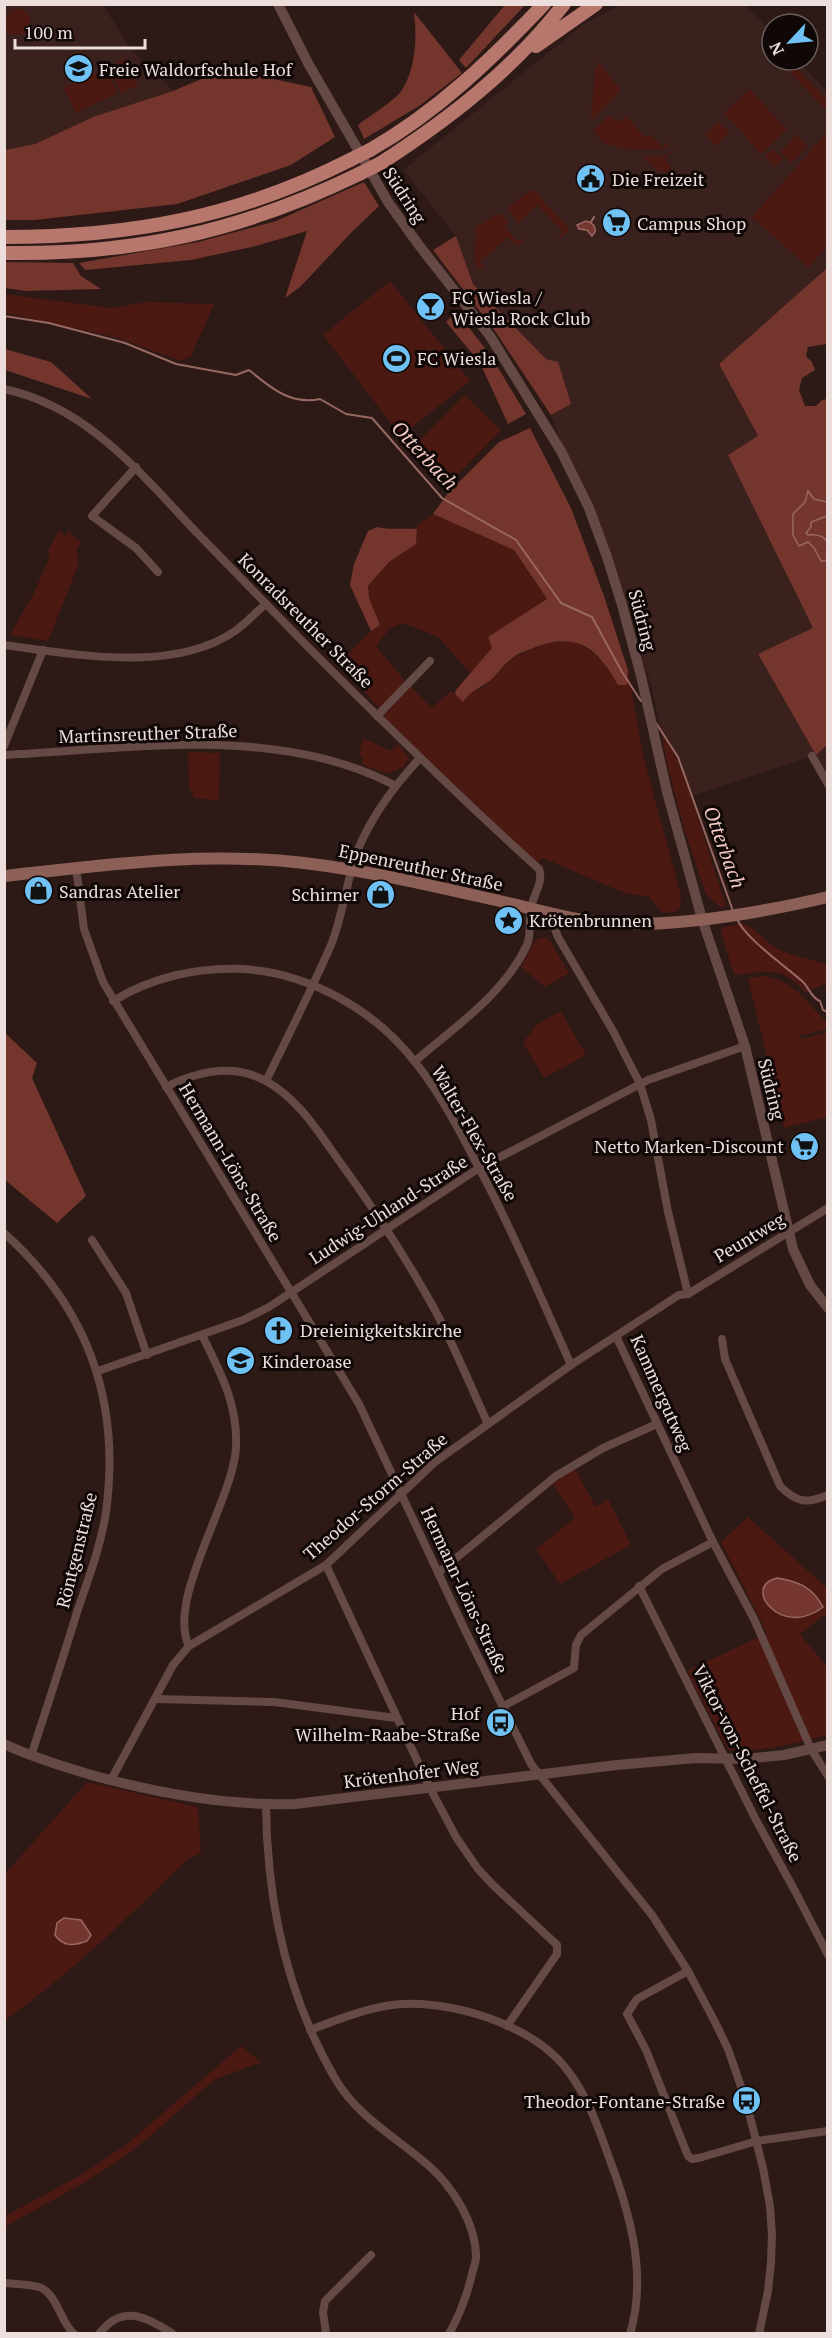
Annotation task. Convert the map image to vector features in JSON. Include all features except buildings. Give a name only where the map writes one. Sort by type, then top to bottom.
[{"type":"highway","points":[[4,237],[143,229],[210,215],[277,194],[370,150],[418,119],[465,82],[498,52],[544,4]]},
{"type":"highway","points":[[508,67],[564,4]]},
{"type":"highway","points":[[4,253],[111,249],[203,233],[272,213],[381,163],[460,108],[508,67],[596,4]]},
{"type":"main road","name":"Eppenreuther Straße","points":[[4,876],[200,857],[283,860],[352,869],[549,913],[630,924],[725,916],[828,897]]},
{"type":"street","name":"Südring","points":[[278,4],[308,63],[388,202],[490,336],[561,451],[588,508],[607,557],[641,676],[659,759],[702,919],[745,1046],[789,1233],[802,1271],[828,1308]]},
{"type":"street","name":"Konradsreuther Straße","points":[[4,389],[39,399],[71,415],[88,426],[136,467],[377,716],[539,868],[542,875],[530,909]]},
{"type":"street","points":[[136,467],[92,516],[136,548],[158,572]]},
{"type":"street","points":[[4,645],[146,657],[197,649],[234,631],[266,603]]},
{"type":"street","points":[[4,746],[43,650]]},
{"type":"street","points":[[377,716],[430,661]]},
{"type":"street","name":"Martinsreuther Straße","points":[[4,755],[163,746],[239,746],[324,759],[364,771],[394,785]]},
{"type":"street","points":[[812,756],[828,784]]},
{"type":"street","points":[[266,1082],[331,944],[343,908],[352,869],[365,835],[394,785],[420,758]]},
{"type":"street","name":"Hermann-Löns-Straße","points":[[76,868],[80,912],[86,938],[94,963],[113,1001],[359,1404],[531,1764],[652,1915],[688,1971],[728,2049],[747,2102],[770,2206],[772,2236],[768,2291],[759,2334]]},
{"type":"street","points":[[415,1061],[478,1008],[503,980],[527,944],[531,929],[530,909]]},
{"type":"street","points":[[549,913],[558,937],[613,1031],[640,1084],[651,1120],[671,1223],[688,1293]]},
{"type":"street","name":"Walter-Flex-Straße","points":[[113,1001],[135,989],[169,976],[208,969],[253,970],[312,984],[361,1011],[394,1038],[415,1061],[454,1121],[479,1168],[571,1365]]},
{"type":"street","name":"Ludwig-Uhland-Straße","points":[[98,1371],[243,1320],[269,1307],[479,1168],[640,1084],[745,1046]]},
{"type":"street","points":[[166,1088],[192,1075],[224,1070],[252,1076],[266,1082],[296,1106],[318,1131],[386,1230],[435,1311],[488,1424]]},
{"type":"street","name":"Peuntweg","points":[[688,1293],[828,1208]]},
{"type":"street","name":"Röntgenstraße","points":[[4,1233],[44,1272],[80,1329],[98,1371],[110,1447],[110,1479],[105,1515],[93,1563],[31,1756]]},
{"type":"street","points":[[92,1240],[126,1293],[147,1355]]},
{"type":"street","name":"Kammergutweg","points":[[688,1293],[679,1295],[616,1336],[713,1542],[754,1619],[811,1749],[828,1776]]},
{"type":"street","points":[[189,1646],[185,1638],[184,1627],[195,1570],[227,1487],[236,1450],[233,1403],[202,1335]]},
{"type":"street","name":"Theodor-Storm-Straße","points":[[111,1780],[173,1665],[189,1646],[326,1565],[435,1462],[571,1365],[616,1336]]},
{"type":"street","points":[[722,1339],[725,1359],[780,1486],[801,1501],[814,1501],[828,1495]]},
{"type":"street","points":[[438,1573],[556,1476],[603,1448],[657,1424]]},
{"type":"street","points":[[502,1707],[574,1668],[576,1645],[580,1635],[662,1569],[713,1542]]},
{"type":"street","points":[[326,1565],[396,1718],[456,1837],[478,1869],[557,1945],[556,1954],[507,2026]]},
{"type":"street","name":"Viktor-von-Scheffel-Straße","points":[[639,1586],[725,1758],[828,1955]]},
{"type":"street","points":[[156,1699],[274,1702],[396,1718]]},
{"type":"street","name":"Krötenhofer Weg","points":[[4,1744],[31,1756],[111,1780],[197,1799],[266,1805],[295,1804],[538,1773],[696,1758],[744,1759],[828,1745]]},
{"type":"street","points":[[266,1805],[272,1896],[299,2006],[310,2030],[336,2081],[351,2101],[445,2183],[461,2208],[475,2244],[477,2259],[463,2307],[449,2334]]},
{"type":"street","points":[[688,1971],[637,1999],[628,2011],[628,2017],[646,2050],[690,2158],[705,2157],[756,2140],[828,2131]]},
{"type":"street","points":[[310,2030],[366,2010],[391,2005],[416,2003],[460,2009],[507,2026],[537,2042],[567,2069],[588,2104],[602,2138],[621,2193],[634,2242],[637,2270],[636,2299],[630,2334]]},
{"type":"street","points":[[326,2334],[323,2312],[325,2301],[371,2255]]},
{"type":"street","points":[[4,2283],[37,2286],[43,2289],[74,2334]]},
{"type":"street","points":[[99,2334],[108,2323],[135,2315],[143,2316],[173,2334]]},
{"type":"shaded area","name":"Freie Waldorfschule Hof","points":[[4,5],[103,5],[129,47],[173,91],[93,117],[35,144],[5,150]]},
{"type":"shaded area","points":[[505,5],[525,5],[466,68],[459,60]]},
{"type":"shaded area","points":[[620,5],[745,5],[760,21],[760,72],[808,72],[827,92],[827,268],[719,364],[758,437],[729,455],[814,628],[758,654],[816,754],[827,745],[827,780],[816,755],[691,796],[673,750],[662,737],[650,681],[551,415],[571,404],[546,359],[473,284],[456,236],[403,170],[584,24]]},
{"type":"shaded area","points":[[11,9],[23,9],[30,15],[30,30],[18,35],[5,32],[5,21]]},
{"type":"shaded area","points":[[414,12],[462,73],[419,106],[364,139],[358,125],[394,98],[407,81],[413,62]]},
{"type":"shaded area","points":[[125,58],[138,85],[121,93],[108,67]]},
{"type":"shaded area","points":[[599,63],[621,90],[591,120],[595,70]]},
{"type":"shaded area","points":[[106,68],[118,93],[76,113],[64,88]]},
{"type":"shaded area","points":[[225,69],[311,87],[335,137],[291,165],[177,204],[35,220],[5,220],[5,150],[35,144],[93,117],[173,91]]},
{"type":"shaded area","points":[[790,72],[800,72],[827,100],[827,111]]},
{"type":"shaded area","points":[[750,89],[787,130],[761,154],[724,113]]},
{"type":"shaded area","points":[[610,115],[618,122],[626,116],[646,138],[650,134],[662,147],[667,142],[670,146],[656,149],[636,150],[616,147],[602,141],[594,129]]},
{"type":"shaded area","points":[[719,122],[730,133],[716,146],[705,135]]},
{"type":"shaded area","points":[[827,132],[827,246],[809,268],[752,217]]},
{"type":"shaded area","points":[[797,135],[808,147],[791,163],[780,152]]},
{"type":"shaded area","points":[[773,149],[783,159],[775,167],[765,156]]},
{"type":"shaded area","points":[[674,150],[665,160],[672,168],[666,173],[663,170],[659,172],[642,156],[664,156]]},
{"type":"shaded area","points":[[364,182],[379,206],[300,287],[285,298],[307,231],[256,246],[191,260],[85,270],[79,263],[198,242],[276,221]]},
{"type":"shaded area","points":[[531,190],[535,191],[568,227],[568,232],[560,239],[558,238],[563,232],[537,205],[519,223],[507,209]]},
{"type":"shaded area","points":[[500,213],[509,222],[505,227],[517,241],[521,238],[523,241],[517,246],[508,237],[480,262],[484,267],[478,270],[475,259],[476,227]]},
{"type":"shaded area","points":[[586,221],[594,226],[595,232],[592,236],[587,230],[579,229],[577,225]]},
{"type":"shaded area","points":[[456,236],[473,284],[546,359],[558,362],[571,404],[551,415],[495,331],[433,250]]},
{"type":"shaded area","points":[[5,262],[73,263],[81,276],[101,289],[26,291],[5,288]]},
{"type":"shaded area","points":[[827,268],[827,344],[808,347],[806,356],[812,362],[815,370],[802,378],[799,390],[805,406],[816,406],[822,400],[827,399],[827,502],[814,498],[810,493],[796,512],[793,521],[800,546],[808,542],[819,558],[826,561],[827,559],[827,745],[816,755],[758,654],[813,628],[728,455],[758,436],[719,364]]},
{"type":"shaded area","name":"FC Wiesla","points":[[390,281],[470,381],[401,436],[323,335]]},
{"type":"shaded area","points":[[5,294],[111,308],[147,302],[214,304],[191,356],[181,361],[115,337],[5,313]]},
{"type":"shaded area","points":[[456,311],[491,356],[526,414],[508,424],[480,363],[446,322]]},
{"type":"shaded area","points":[[5,349],[51,362],[92,399],[5,370]]},
{"type":"shaded area","name":"FC Wiesla","points":[[464,395],[501,430],[449,484],[412,448]]},
{"type":"shaded area","points":[[530,428],[571,508],[604,596],[628,670],[627,685],[618,685],[594,653],[575,642],[564,641],[536,647],[517,655],[463,702],[455,694],[456,690],[492,648],[488,637],[547,599],[514,550],[433,514],[448,493],[499,442]]},
{"type":"shaded area","points":[[808,491],[814,499],[827,502],[827,516],[811,522],[811,527],[806,533],[826,540],[828,549],[826,561],[821,561],[808,542],[799,546],[793,535],[793,514],[805,502]]},
{"type":"shaded area","points":[[433,514],[514,550],[547,600],[489,636],[493,648],[473,671],[469,672],[438,637],[403,623],[390,628],[376,646],[405,681],[380,709],[339,663],[380,625],[369,598],[368,586],[389,562],[406,551],[417,525]]},
{"type":"shaded area","points":[[827,516],[827,546],[820,536],[806,533],[811,522]]},
{"type":"shaded area","points":[[377,527],[417,529],[416,544],[389,562],[368,586],[369,598],[380,625],[371,631],[350,585],[354,564],[368,531]]},
{"type":"shaded area","points":[[59,530],[66,536],[68,531],[81,542],[76,551],[79,563],[48,641],[10,635],[34,593],[50,556],[47,553]]},
{"type":"shaded area","points":[[570,640],[586,648],[598,658],[609,669],[618,685],[627,685],[628,670],[643,755],[681,895],[680,908],[674,912],[662,913],[649,897],[625,893],[543,858],[537,863],[383,717],[410,686],[432,708],[451,691],[463,701],[468,694],[483,687],[515,656],[545,644]]},
{"type":"shaded area","points":[[662,737],[673,749],[691,796],[726,906],[720,907],[706,894],[685,832]]},
{"type":"shaded area","points":[[363,738],[391,751],[398,744],[409,759],[403,767],[387,774],[362,764],[363,757],[359,755]]},
{"type":"shaded area","points":[[188,752],[220,753],[219,798],[217,800],[194,798],[189,786]]},
{"type":"shaded area","points":[[742,923],[751,927],[779,949],[827,965],[827,989],[824,984],[806,993],[789,978],[773,972],[734,975],[721,931],[722,928]]},
{"type":"shaded area","points":[[540,938],[547,938],[550,941],[569,973],[545,987],[521,967],[534,942]]},
{"type":"shaded area","points":[[764,976],[774,978],[791,987],[827,1022],[827,1029],[800,1036],[801,1039],[827,1032],[827,1117],[784,1128],[748,978]]},
{"type":"shaded area","points":[[561,1011],[586,1055],[544,1078],[523,1043],[536,1025]]},
{"type":"shaded area","points":[[4,1032],[37,1063],[32,1078],[86,1196],[57,1223],[5,1180]]},
{"type":"shaded area","points":[[575,1469],[596,1507],[608,1499],[631,1545],[560,1584],[536,1549],[575,1518],[553,1484]]},
{"type":"shaded area","points":[[748,1517],[827,1588],[827,1613],[800,1634],[827,1667],[827,1735],[766,1749],[728,1750],[687,1671],[767,1633],[721,1542]]},
{"type":"shaded area","points":[[778,1578],[805,1587],[815,1595],[823,1607],[807,1616],[793,1617],[780,1614],[764,1599],[763,1590],[767,1583]]},
{"type":"shaded area","points":[[87,1782],[198,1807],[201,1853],[188,1859],[77,1963],[5,2020],[5,1874]]},
{"type":"shaded area","points":[[64,1918],[81,1920],[91,1935],[87,1941],[69,1944],[58,1939],[55,1935],[57,1923]]},
{"type":"shaded area","points":[[241,2046],[261,2062],[214,2080],[121,2159],[5,2227],[5,2216],[81,2175],[127,2144]]},
{"type":"waterway","points":[[591,222],[594,217]]},
{"type":"waterway","name":"Otterbach","points":[[4,316],[49,323],[125,343],[176,364],[236,375],[249,370],[282,394],[299,400],[320,399],[346,414],[372,418],[442,498],[516,540],[561,603],[592,617],[641,701]]},
{"type":"waterway","name":"Otterbach","points":[[656,723],[678,757],[733,911]]},
{"type":"waterway","name":"Otterbach","points":[[737,919],[748,935],[804,983],[814,997],[820,1001],[823,1010],[828,1012]]},
{"type":"place","name":"Freie Waldorfschule Hof","points":[[78,69]]},
{"type":"place","name":"Die Freizeit","points":[[591,179]]},
{"type":"place","name":"Campus Shop","points":[[616,223]]},
{"type":"place","name":"FC Wiesla / Wiesla Rock Club","points":[[431,307]]},
{"type":"place","name":"FC Wiesla","points":[[396,358]]},
{"type":"place","name":"Sandras Atelier","points":[[38,891]]},
{"type":"place","name":"Schirner","points":[[380,894]]},
{"type":"place","name":"Krötenbrunnen","points":[[508,920]]},
{"type":"place","name":"Netto Marken-Discount","points":[[805,1146]]},
{"type":"place","name":"Dreieinigkeitskirche","points":[[279,1330]]},
{"type":"place","name":"Kinderoase","points":[[241,1361]]},
{"type":"place","name":"Hof Wilhelm-Raabe-Straße","points":[[501,1723]]},
{"type":"place","name":"Theodor-Fontane-Straße","points":[[746,2101]]}]
